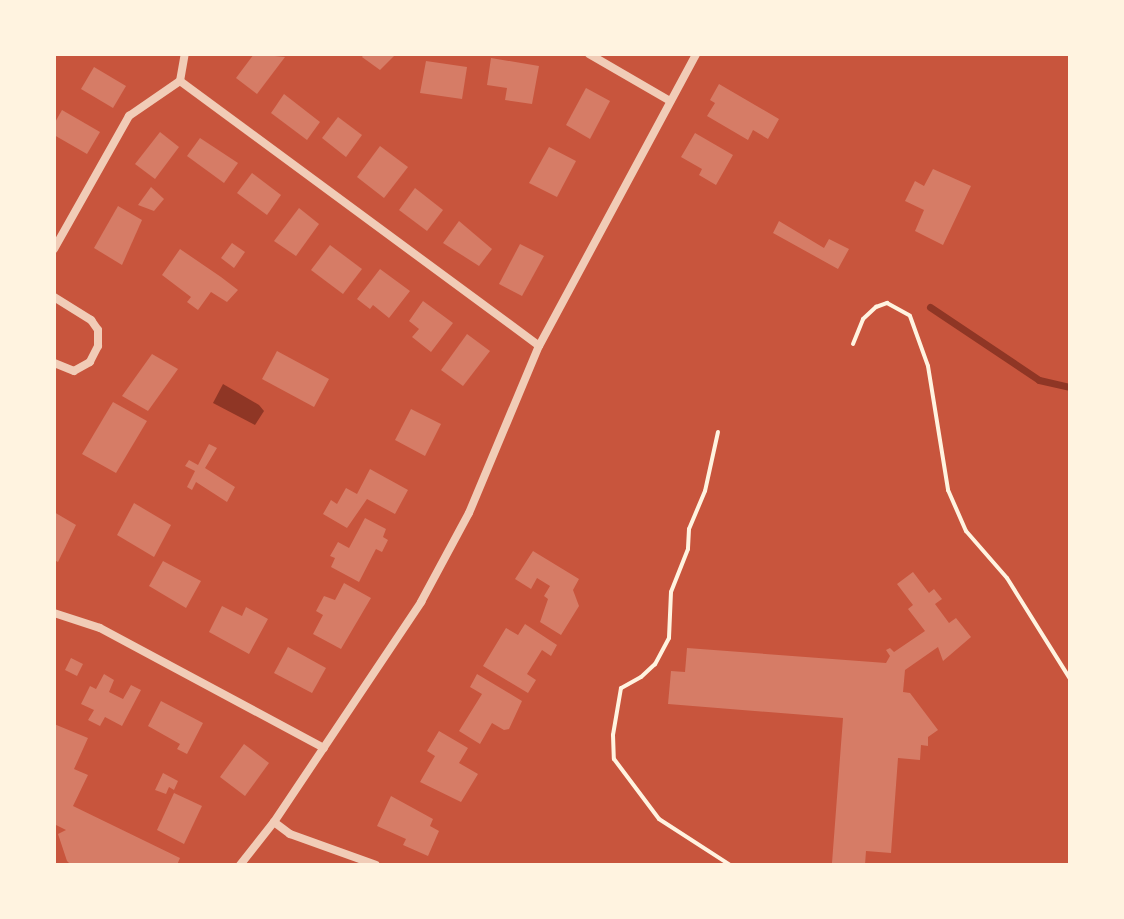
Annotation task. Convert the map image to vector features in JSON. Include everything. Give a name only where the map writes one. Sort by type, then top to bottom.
[{"type":"street","points":[[54,249],[129,116],[180,81],[185,54]]},
{"type":"street","points":[[589,54],[670,101]]},
{"type":"street","points":[[240,865],[274,822],[428,589],[469,513],[539,346],[696,54]]},
{"type":"street","points":[[180,81],[539,346]]},
{"type":"street","points":[[54,297],[91,320],[98,330],[98,346],[90,362],[74,371],[54,363]]},
{"type":"street","points":[[54,613],[100,628],[324,748]]},
{"type":"street","points":[[274,822],[290,834],[376,865]]},
{"type":"path","points":[[853,344],[863,319],[876,307],[887,303],[910,316],[928,366],[948,490],[966,531],[1007,578],[1070,679]]},
{"type":"path","points":[[718,432],[705,491],[689,529],[688,549],[671,592],[669,638],[655,664],[641,677],[621,688],[613,735],[614,759],[659,819],[730,865]]},
{"type":"shaded area","points":[[223,384],[264,411],[255,425],[213,403]]},
{"type":"building","points":[[254,54],[285,57],[257,94],[236,78]]},
{"type":"building","points":[[364,54],[396,54],[380,70],[362,57]]},
{"type":"building","points":[[491,58],[539,66],[532,104],[505,100],[507,88],[487,85]]},
{"type":"building","points":[[426,61],[467,67],[462,99],[420,93]]},
{"type":"building","points":[[94,67],[126,86],[113,108],[81,89]]},
{"type":"building","points":[[719,84],[779,119],[768,139],[753,130],[748,140],[707,116],[715,103],[710,100]]},
{"type":"building","points":[[586,88],[610,101],[590,139],[566,125]]},
{"type":"building","points":[[284,94],[320,122],[307,140],[271,113]]},
{"type":"building","points":[[62,110],[100,132],[87,154],[54,135],[54,124]]},
{"type":"building","points":[[338,117],[362,135],[346,157],[322,138]]},
{"type":"building","points":[[160,132],[179,147],[155,179],[135,164]]},
{"type":"building","points":[[695,133],[733,155],[716,185],[699,175],[702,169],[681,157]]},
{"type":"building","points":[[200,138],[238,163],[224,183],[187,156]]},
{"type":"building","points":[[380,146],[408,167],[384,198],[357,177]]},
{"type":"building","points":[[549,147],[576,161],[557,197],[529,183]]},
{"type":"building","points":[[933,169],[971,186],[943,245],[915,231],[924,210],[905,201],[915,181],[924,186]]},
{"type":"building","points":[[252,173],[281,195],[267,215],[237,193]]},
{"type":"building","points":[[151,187],[164,199],[154,211],[138,205]]},
{"type":"building","points":[[415,188],[443,210],[427,231],[399,210]]},
{"type":"building","points":[[118,206],[142,220],[122,265],[94,248]]},
{"type":"building","points":[[299,208],[319,224],[296,256],[274,241]]},
{"type":"building","points":[[459,221],[492,249],[479,266],[443,243]]},
{"type":"building","points":[[779,221],[824,248],[829,239],[849,249],[838,269],[773,233]]},
{"type":"building","points":[[232,243],[245,252],[234,268],[221,258]]},
{"type":"building","points":[[520,244],[544,256],[522,296],[499,284]]},
{"type":"building","points":[[330,245],[362,269],[343,294],[311,270]]},
{"type":"building","points":[[180,249],[238,290],[227,302],[211,292],[198,310],[187,302],[191,297],[162,275]]},
{"type":"building","points":[[380,269],[410,291],[389,318],[373,305],[370,309],[357,299]]},
{"type":"building","points":[[423,301],[453,323],[431,352],[412,337],[419,329],[409,321]]},
{"type":"building","points":[[467,334],[490,351],[463,386],[441,370]]},
{"type":"building","points":[[277,351],[329,379],[314,407],[262,379]]},
{"type":"building","points":[[152,354],[178,369],[148,411],[122,396]]},
{"type":"building","points":[[113,402],[147,421],[116,473],[82,454]]},
{"type":"building","points":[[411,409],[441,424],[425,456],[395,440]]},
{"type":"building","points":[[209,444],[217,448],[205,468],[235,487],[227,502],[196,482],[192,490],[187,487],[195,471],[185,466],[189,460],[198,465]]},
{"type":"building","points":[[370,469],[408,490],[395,514],[367,499],[347,528],[323,514],[331,500],[337,504],[346,488],[357,494]]},
{"type":"building","points":[[134,503],[171,525],[154,557],[117,535]]},
{"type":"building","points":[[54,512],[76,525],[58,562],[54,560]]},
{"type":"building","points":[[365,518],[386,529],[383,537],[388,540],[382,552],[376,549],[359,582],[331,567],[335,558],[330,556],[338,542],[349,548]]},
{"type":"building","points":[[533,551],[579,579],[573,590],[579,606],[561,635],[540,622],[548,599],[544,596],[550,586],[537,578],[531,589],[515,579]]},
{"type":"building","points":[[163,561],[201,581],[186,608],[149,586]]},
{"type":"building","points":[[913,572],[929,593],[934,589],[942,599],[935,604],[949,623],[956,618],[971,637],[943,661],[938,647],[905,670],[903,692],[910,693],[938,730],[928,737],[928,746],[921,745],[920,760],[898,758],[891,853],[866,851],[865,865],[832,863],[843,718],[668,704],[671,671],[685,672],[687,648],[886,663],[890,656],[886,650],[890,648],[894,652],[925,631],[908,609],[913,605],[897,584]]},
{"type":"building","points":[[344,583],[371,598],[341,649],[313,634],[323,615],[316,611],[324,596],[335,600]]},
{"type":"building","points":[[222,606],[242,616],[246,607],[268,619],[249,654],[209,632]]},
{"type":"building","points":[[525,624],[557,645],[551,656],[542,650],[527,674],[536,680],[528,693],[483,666],[506,628],[518,635]]},
{"type":"building","points":[[288,647],[326,668],[312,693],[274,673]]},
{"type":"building","points":[[71,658],[83,664],[77,676],[65,670]]},
{"type":"building","points":[[104,674],[114,680],[109,692],[123,699],[131,685],[141,690],[122,726],[105,717],[100,726],[88,720],[94,710],[81,704],[90,686],[96,689]]},
{"type":"building","points":[[477,674],[522,701],[509,729],[504,730],[492,723],[480,744],[459,731],[482,694],[470,687]]},
{"type":"building","points":[[161,701],[203,723],[187,754],[177,749],[180,744],[148,726]]},
{"type":"building","points":[[54,724],[88,738],[74,769],[88,775],[73,806],[180,858],[177,865],[71,865],[67,861],[58,834],[66,830],[54,824]]},
{"type":"building","points":[[439,731],[468,748],[459,763],[478,774],[461,802],[420,782],[435,756],[427,751]]},
{"type":"building","points":[[244,744],[269,763],[245,796],[220,777]]},
{"type":"building","points":[[163,773],[178,781],[174,790],[169,787],[166,794],[155,790]]},
{"type":"building","points":[[174,793],[202,806],[184,844],[157,830]]},
{"type":"building","points":[[391,796],[433,819],[430,826],[439,831],[428,856],[403,845],[406,839],[377,826]]},
{"type":"waterway","points":[[930,307],[1039,380],[1070,387]]}]
